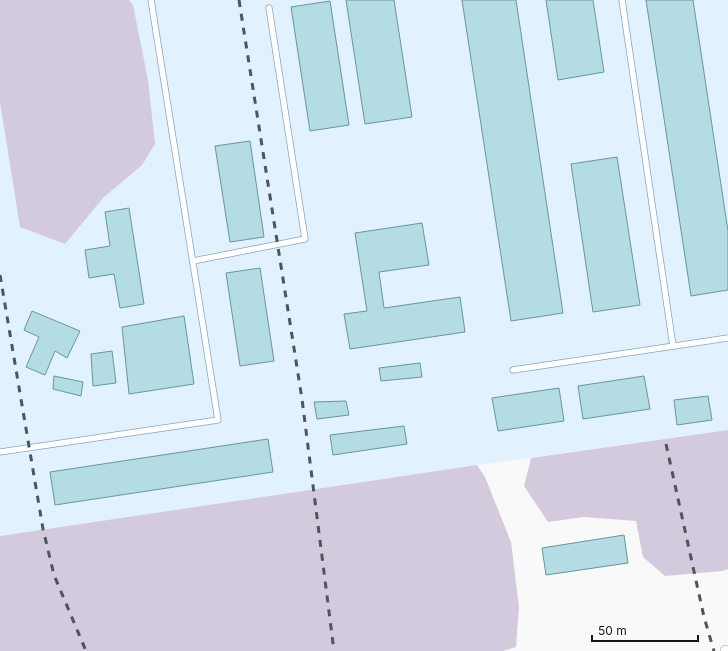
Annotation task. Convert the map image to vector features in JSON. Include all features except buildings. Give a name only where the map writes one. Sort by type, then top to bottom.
[{"type":"lane","points":[[0,452],[218,420],[151,0]]},
{"type":"lane","points":[[622,0],[673,346]]},
{"type":"lane","points":[[193,261],[305,239],[269,8]]},
{"type":"lane","points":[[512,370],[728,338]]},
{"type":"shaded area","points":[[0,0],[728,0],[728,430],[477,465],[0,536]]},
{"type":"shaded area","points":[[0,0],[129,0],[133,5],[148,80],[155,144],[142,165],[103,198],[65,244],[20,227],[0,102]]},
{"type":"shaded area","points":[[728,430],[728,569],[722,571],[665,576],[643,557],[636,521],[584,517],[548,522],[524,486],[531,458]]},
{"type":"shaded area","points":[[477,465],[485,477],[511,542],[519,607],[516,647],[503,651],[0,651],[0,536]]},
{"type":"railway","points":[[239,0],[302,399],[334,651]]},
{"type":"railway","points":[[0,275],[43,529],[54,575],[86,651]]},
{"type":"railway","points":[[666,444],[704,617],[714,651]]}]
